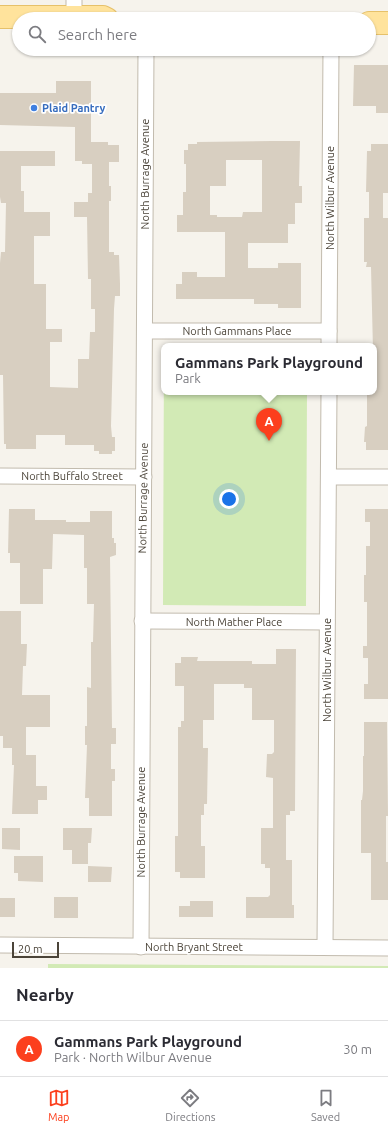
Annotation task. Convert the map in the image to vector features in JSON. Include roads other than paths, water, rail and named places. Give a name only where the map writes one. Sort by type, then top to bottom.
[{"type":"main road","points":[[41,12],[74,8],[87,12]]},
{"type":"main road","points":[[0,17],[12,16]]},
{"type":"main road","points":[[376,23],[388,23]]},
{"type":"main road","points":[[0,32],[12,32]]},
{"type":"street","name":"North Burrage Avenue","points":[[140,946],[146,56]]},
{"type":"street","name":"North Wilbur Avenue","points":[[329,339],[331,56]]},
{"type":"street","name":"North Gammans Place","points":[[145,331],[329,339]]},
{"type":"street","name":"North Wilbur Avenue","points":[[325,947],[329,395]]},
{"type":"street","name":"North Buffalo Street","points":[[0,476],[144,477]]},
{"type":"street","points":[[329,477],[388,477]]},
{"type":"street","name":"North Mather Place","points":[[142,621],[327,622]]},
{"type":"street","name":"North Bryant Street","points":[[0,946],[388,948]]},
{"type":"place","name":"Plaid Pantry","points":[[34,108]]},
{"type":"place","name":"Gammans Park Playground","points":[[269,441]]}]
